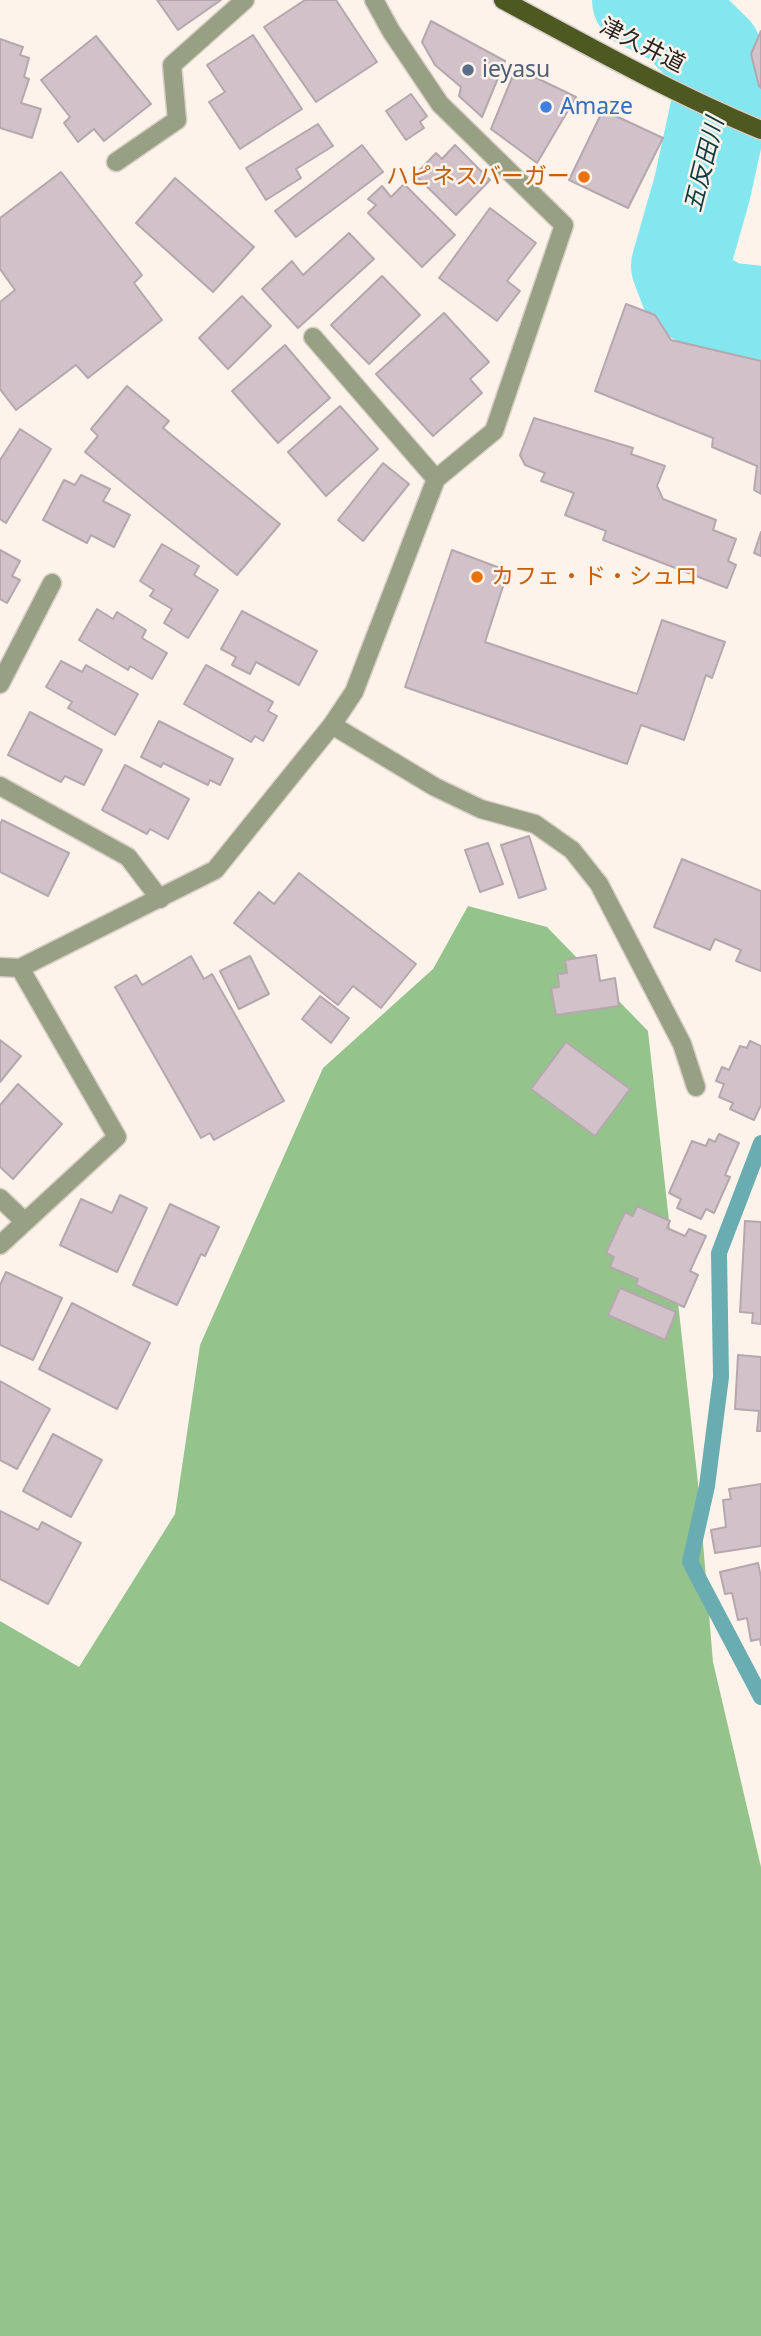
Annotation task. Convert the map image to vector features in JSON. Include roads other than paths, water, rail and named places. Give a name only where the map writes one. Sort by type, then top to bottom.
[{"type":"main road","name":"津久井道","points":[[503,0],[606,57],[756,128]]},
{"type":"street","points":[[116,162],[177,120],[172,65],[245,0]]},
{"type":"street","points":[[0,967],[20,968],[215,870],[332,725],[354,692],[436,479],[494,431],[564,225],[440,104],[391,31],[374,0]]},
{"type":"street","points":[[313,337],[436,479]]},
{"type":"street","points":[[0,684],[52,583]]},
{"type":"street","points":[[332,725],[435,787],[481,809],[535,824],[572,850],[606,896],[682,1044],[696,1087]]},
{"type":"street","points":[[0,786],[128,857],[160,899]]},
{"type":"street","points":[[0,1245],[117,1137],[20,968]]},
{"type":"street","points":[[0,1198],[24,1221]]},
{"type":"waterway","name":"五反田川","points":[[641,0],[678,19],[713,53],[725,84],[702,189],[680,266],[690,292],[724,311],[761,315]]},
{"type":"waterway","points":[[761,1143],[719,1253],[721,1377],[707,1486],[690,1562],[761,1697]]},
{"type":"place","name":"ieyasu","points":[[468,70]]},
{"type":"place","name":"Amaze","points":[[546,107]]},
{"type":"place","name":"ハピネスバーガー","points":[[584,177]]},
{"type":"place","name":"カフェ・ド・シュロ","points":[[477,577]]}]
